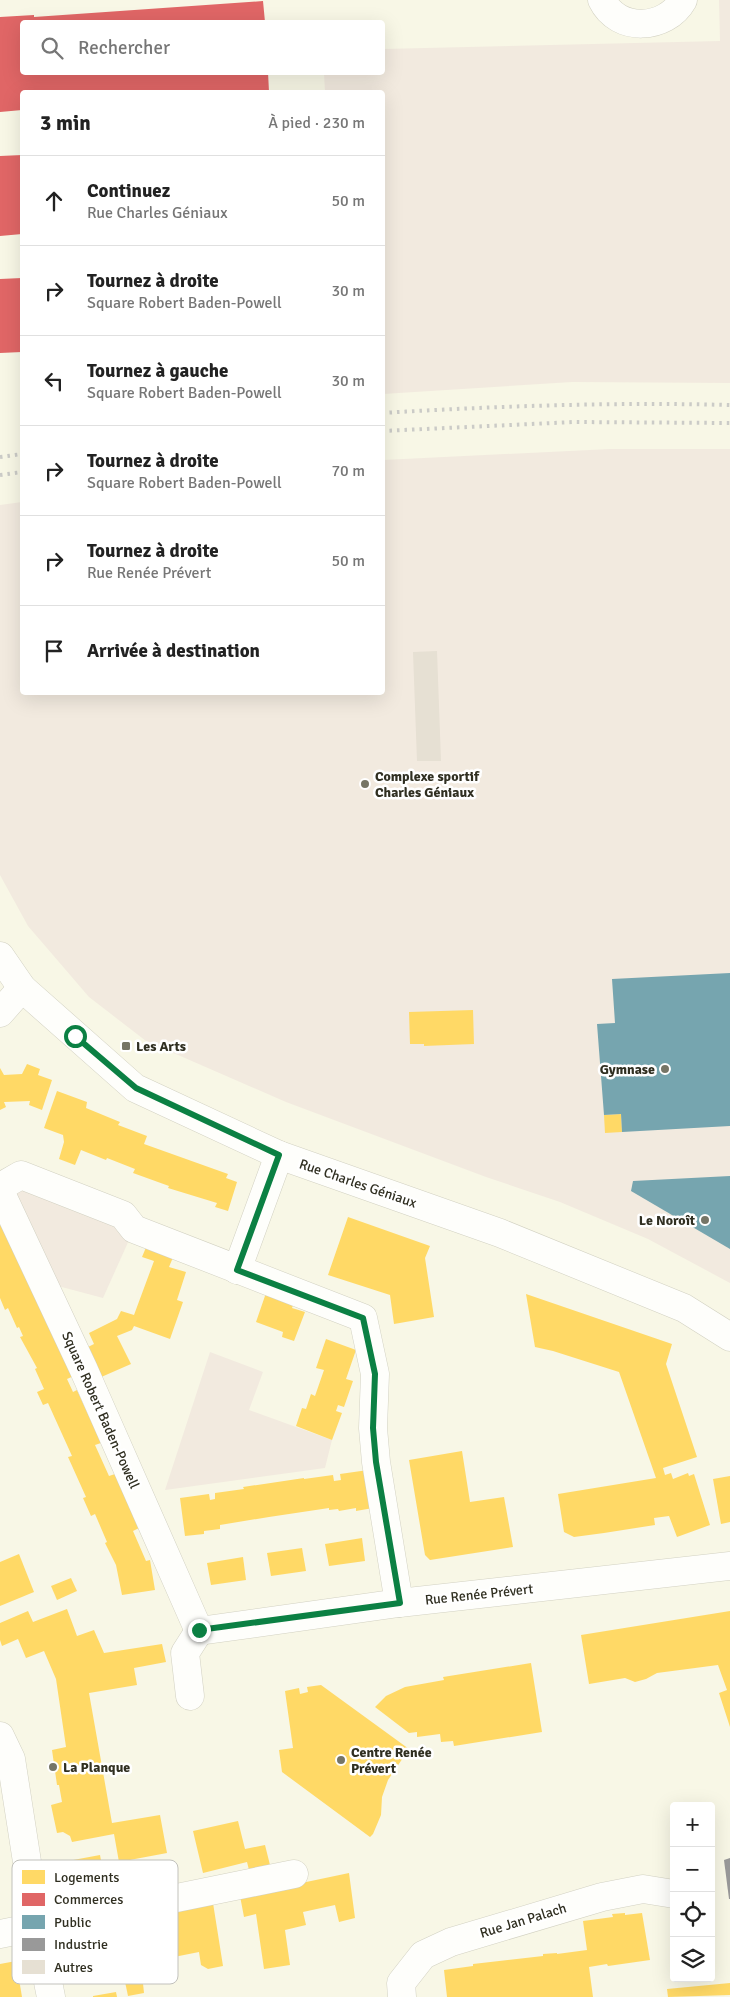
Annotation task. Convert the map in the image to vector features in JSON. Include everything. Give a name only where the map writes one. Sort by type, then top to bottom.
[{"type":"street","points":[[602,0],[614,14],[627,21],[641,24],[656,22],[669,16],[683,0]]},
{"type":"street","name":"Rue Charles Géniaux","points":[[0,956],[22,988],[136,1088],[279,1155],[500,1233],[684,1308],[730,1337]]},
{"type":"street","points":[[0,1013],[22,988]]},
{"type":"street","points":[[237,1270],[279,1155]]},
{"type":"street","points":[[0,1187],[21,1175],[123,1215],[134,1230],[363,1318],[375,1374],[373,1428],[376,1462],[400,1603]]},
{"type":"street","name":"Square Robert Baden-Powell","points":[[0,1191],[83,1368],[199,1630]]},
{"type":"street","name":"Rue Renée Prévert","points":[[199,1630],[400,1603],[730,1566]]},
{"type":"street","points":[[190,1696],[185,1653],[199,1630]]},
{"type":"street","points":[[0,1736],[11,1759],[27,1860]]},
{"type":"street","points":[[178,1897],[294,1874]]},
{"type":"street","name":"Rue Jan Palach","points":[[402,1997],[401,1984],[424,1954],[451,1942],[602,1897],[643,1889],[670,1893]]},
{"type":"street","points":[[48,1984],[51,1997]]},
{"type":"shaded area","points":[[719,0],[730,0],[730,383],[572,382],[385,394],[385,90],[325,90],[324,75],[385,75],[385,49],[720,41]]},
{"type":"shaded area","name":"Complexe sportif Charles Géniaux","points":[[610,449],[730,449],[730,1283],[648,1239],[560,1202],[486,1177],[286,1102],[146,1041],[89,997],[28,926],[0,875],[0,505],[20,502],[20,695],[385,695],[385,460]]},
{"type":"shaded area","points":[[21,1175],[134,1229],[103,1298],[43,1282],[0,1191]]},
{"type":"shaded area","points":[[210,1352],[263,1372],[249,1410],[332,1440],[325,1468],[165,1490]]},
{"type":"building: Logements","points":[[473,1010],[474,1044],[424,1046],[424,1044],[410,1044],[409,1012]]},
{"type":"building: Logements","points":[[27,1064],[40,1069],[38,1075],[52,1080],[42,1110],[29,1105],[30,1101],[4,1102],[6,1107],[0,1110],[0,1068],[4,1075],[22,1074]]},
{"type":"building: Logements","points":[[57,1091],[87,1102],[86,1108],[120,1122],[118,1125],[147,1136],[144,1144],[228,1174],[226,1178],[237,1182],[228,1211],[215,1207],[217,1203],[168,1188],[169,1186],[133,1173],[135,1169],[81,1150],[75,1165],[59,1159],[64,1142],[63,1135],[44,1128]]},
{"type":"building: Logements","points":[[621,1114],[622,1132],[605,1133],[604,1115]]},
{"type":"building: Logements","points":[[0,1210],[76,1375],[67,1379],[73,1392],[77,1390],[101,1443],[95,1445],[109,1476],[115,1474],[139,1528],[133,1531],[146,1561],[150,1560],[155,1590],[122,1595],[116,1565],[105,1543],[107,1542],[95,1514],[91,1516],[83,1498],[86,1497],[68,1457],[72,1456],[48,1403],[43,1405],[37,1392],[44,1389],[35,1369],[37,1368],[20,1337],[23,1336],[19,1327],[17,1328],[8,1308],[5,1310],[0,1298]]},
{"type":"building: Logements","points":[[348,1217],[430,1246],[425,1258],[434,1317],[394,1324],[390,1295],[328,1275]]},
{"type":"building: Logements","points":[[147,1245],[174,1255],[169,1267],[186,1272],[177,1300],[183,1302],[170,1339],[134,1326],[132,1330],[117,1336],[131,1364],[99,1378],[86,1348],[94,1344],[89,1333],[117,1319],[121,1311],[134,1315],[154,1261],[142,1257]]},
{"type":"building: Logements","points":[[266,1293],[294,1303],[292,1308],[305,1312],[294,1341],[282,1337],[283,1332],[256,1322]]},
{"type":"building: Logements","points":[[526,1294],[672,1344],[666,1364],[697,1457],[663,1468],[665,1475],[671,1473],[673,1479],[688,1473],[689,1476],[694,1474],[710,1525],[677,1537],[669,1516],[654,1518],[655,1525],[604,1533],[574,1537],[564,1532],[558,1494],[656,1478],[619,1372],[535,1347]]},
{"type":"building: Logements","points":[[326,1339],[356,1350],[346,1379],[353,1381],[344,1407],[338,1405],[336,1411],[342,1413],[332,1440],[296,1426],[302,1408],[306,1409],[311,1394],[315,1396],[324,1370],[316,1368]]},
{"type":"building: Logements","points":[[462,1451],[470,1502],[504,1497],[513,1547],[430,1560],[425,1555],[409,1460]]},
{"type":"building: Logements","points":[[368,1470],[373,1508],[339,1511],[338,1509],[329,1510],[329,1508],[220,1525],[220,1529],[204,1531],[204,1534],[185,1536],[180,1498],[209,1494],[210,1500],[215,1499],[215,1493],[244,1489],[243,1487],[333,1475],[334,1481],[341,1480],[340,1474]]},
{"type":"building: Logements","points":[[730,1476],[730,1522],[721,1524],[713,1479]]},
{"type":"building: Logements","points":[[362,1538],[365,1561],[329,1566],[325,1544]]},
{"type":"building: Logements","points":[[302,1548],[306,1571],[271,1576],[267,1553]]},
{"type":"building: Logements","points":[[19,1554],[34,1592],[0,1606],[0,1562]]},
{"type":"building: Logements","points":[[243,1557],[246,1580],[211,1585],[207,1563]]},
{"type":"building: Logements","points":[[71,1578],[77,1591],[57,1600],[51,1586]]},
{"type":"building: Logements","points":[[67,1609],[77,1636],[94,1630],[104,1653],[162,1644],[166,1662],[134,1668],[137,1685],[89,1693],[112,1823],[160,1815],[167,1853],[130,1860],[119,1860],[114,1834],[72,1842],[70,1836],[63,1832],[57,1833],[51,1805],[62,1802],[59,1785],[57,1785],[52,1750],[66,1747],[56,1679],[44,1651],[26,1658],[18,1639],[2,1646],[0,1640],[0,1623],[28,1611],[33,1622]]},
{"type":"building: Logements","points":[[730,1611],[730,1727],[719,1693],[727,1690],[718,1665],[657,1673],[635,1682],[625,1678],[589,1684],[581,1635]]},
{"type":"building: Logements","points":[[531,1663],[542,1732],[454,1746],[453,1741],[441,1742],[440,1734],[417,1737],[417,1732],[409,1733],[375,1707],[386,1696],[405,1687],[444,1680],[443,1677]]},
{"type":"building: Logements","name":"Centre Renée Prévert","points":[[321,1685],[409,1749],[388,1780],[382,1797],[381,1815],[370,1837],[282,1772],[279,1750],[293,1748],[285,1691],[299,1688],[300,1694],[308,1692],[307,1687]]},
{"type":"building: Logements","points":[[238,1821],[245,1849],[265,1845],[270,1865],[249,1870],[247,1862],[203,1873],[193,1831]]},
{"type":"building: Logements","points":[[100,1855],[101,1860],[73,1860]]},
{"type":"building: Logements","points":[[349,1873],[355,1918],[339,1922],[335,1905],[303,1912],[306,1925],[285,1930],[290,1965],[264,1969],[256,1914],[244,1917],[240,1896]]},
{"type":"building: Logements","points":[[213,1903],[223,1966],[208,1969],[201,1965],[199,1952],[178,1956],[178,1910]]},
{"type":"building: Logements","points":[[625,1913],[625,1915],[642,1913],[650,1960],[589,1967],[593,1997],[447,1997],[444,1970],[473,1966],[473,1964],[543,1956],[543,1954],[587,1950],[583,1921],[613,1917],[612,1914]]},
{"type":"building: Logements","points":[[12,1962],[12,1984],[20,1984],[22,1997],[0,1997],[0,1964]]},
{"type":"building: Logements","points":[[730,1983],[730,1995],[668,1997],[667,1989]]},
{"type":"building: Logements","points":[[125,1984],[143,1984],[144,1993],[128,1996]]},
{"type":"building: Logements","points":[[116,1992],[117,1997],[93,1997],[93,1996]]},
{"type":"building: Commerces","points":[[263,1],[265,20],[20,20],[20,75],[268,75],[269,90],[20,90],[20,110],[0,112],[0,17],[34,15],[34,17]]},
{"type":"building: Commerces","points":[[20,155],[20,234],[0,236],[0,156]]},
{"type":"building: Commerces","points":[[20,278],[20,352],[0,353],[0,279]]},
{"type":"building: Public","name":"Gymnase","points":[[730,973],[730,1126],[622,1132],[621,1114],[604,1115],[597,1024],[615,1023],[612,979]]},
{"type":"building: Public","name":"Le Noroît","points":[[730,1176],[730,1249],[631,1191],[633,1181]]},
{"type":"building: Industrie","points":[[730,1858],[730,1899],[729,1899],[724,1860]]},
{"type":"building: Autres","points":[[437,651],[441,761],[417,761],[413,652]]},
{"type":"railway","points":[[385,413],[556,405],[730,405]]},
{"type":"railway","points":[[385,431],[574,422],[730,423]]},
{"type":"railway","points":[[0,457],[20,454]]},
{"type":"railway","points":[[0,475],[20,472]]},
{"type":"place","name":"Complexe sportif Charles Géniaux","points":[[365,784]]},
{"type":"place","name":"Les Arts","points":[[126,1046]]},
{"type":"place","name":"Gymnase","points":[[665,1069]]},
{"type":"place","name":"Le Noroît","points":[[705,1220]]},
{"type":"place","name":"Centre Renée Prévert","points":[[341,1760]]},
{"type":"place","name":"La Planque","points":[[53,1767]]},
{"type":"route","points":[[75,1036],[136,1088],[279,1155],[237,1270],[363,1318],[375,1374],[373,1428],[376,1462],[400,1603],[199,1630]]}]
